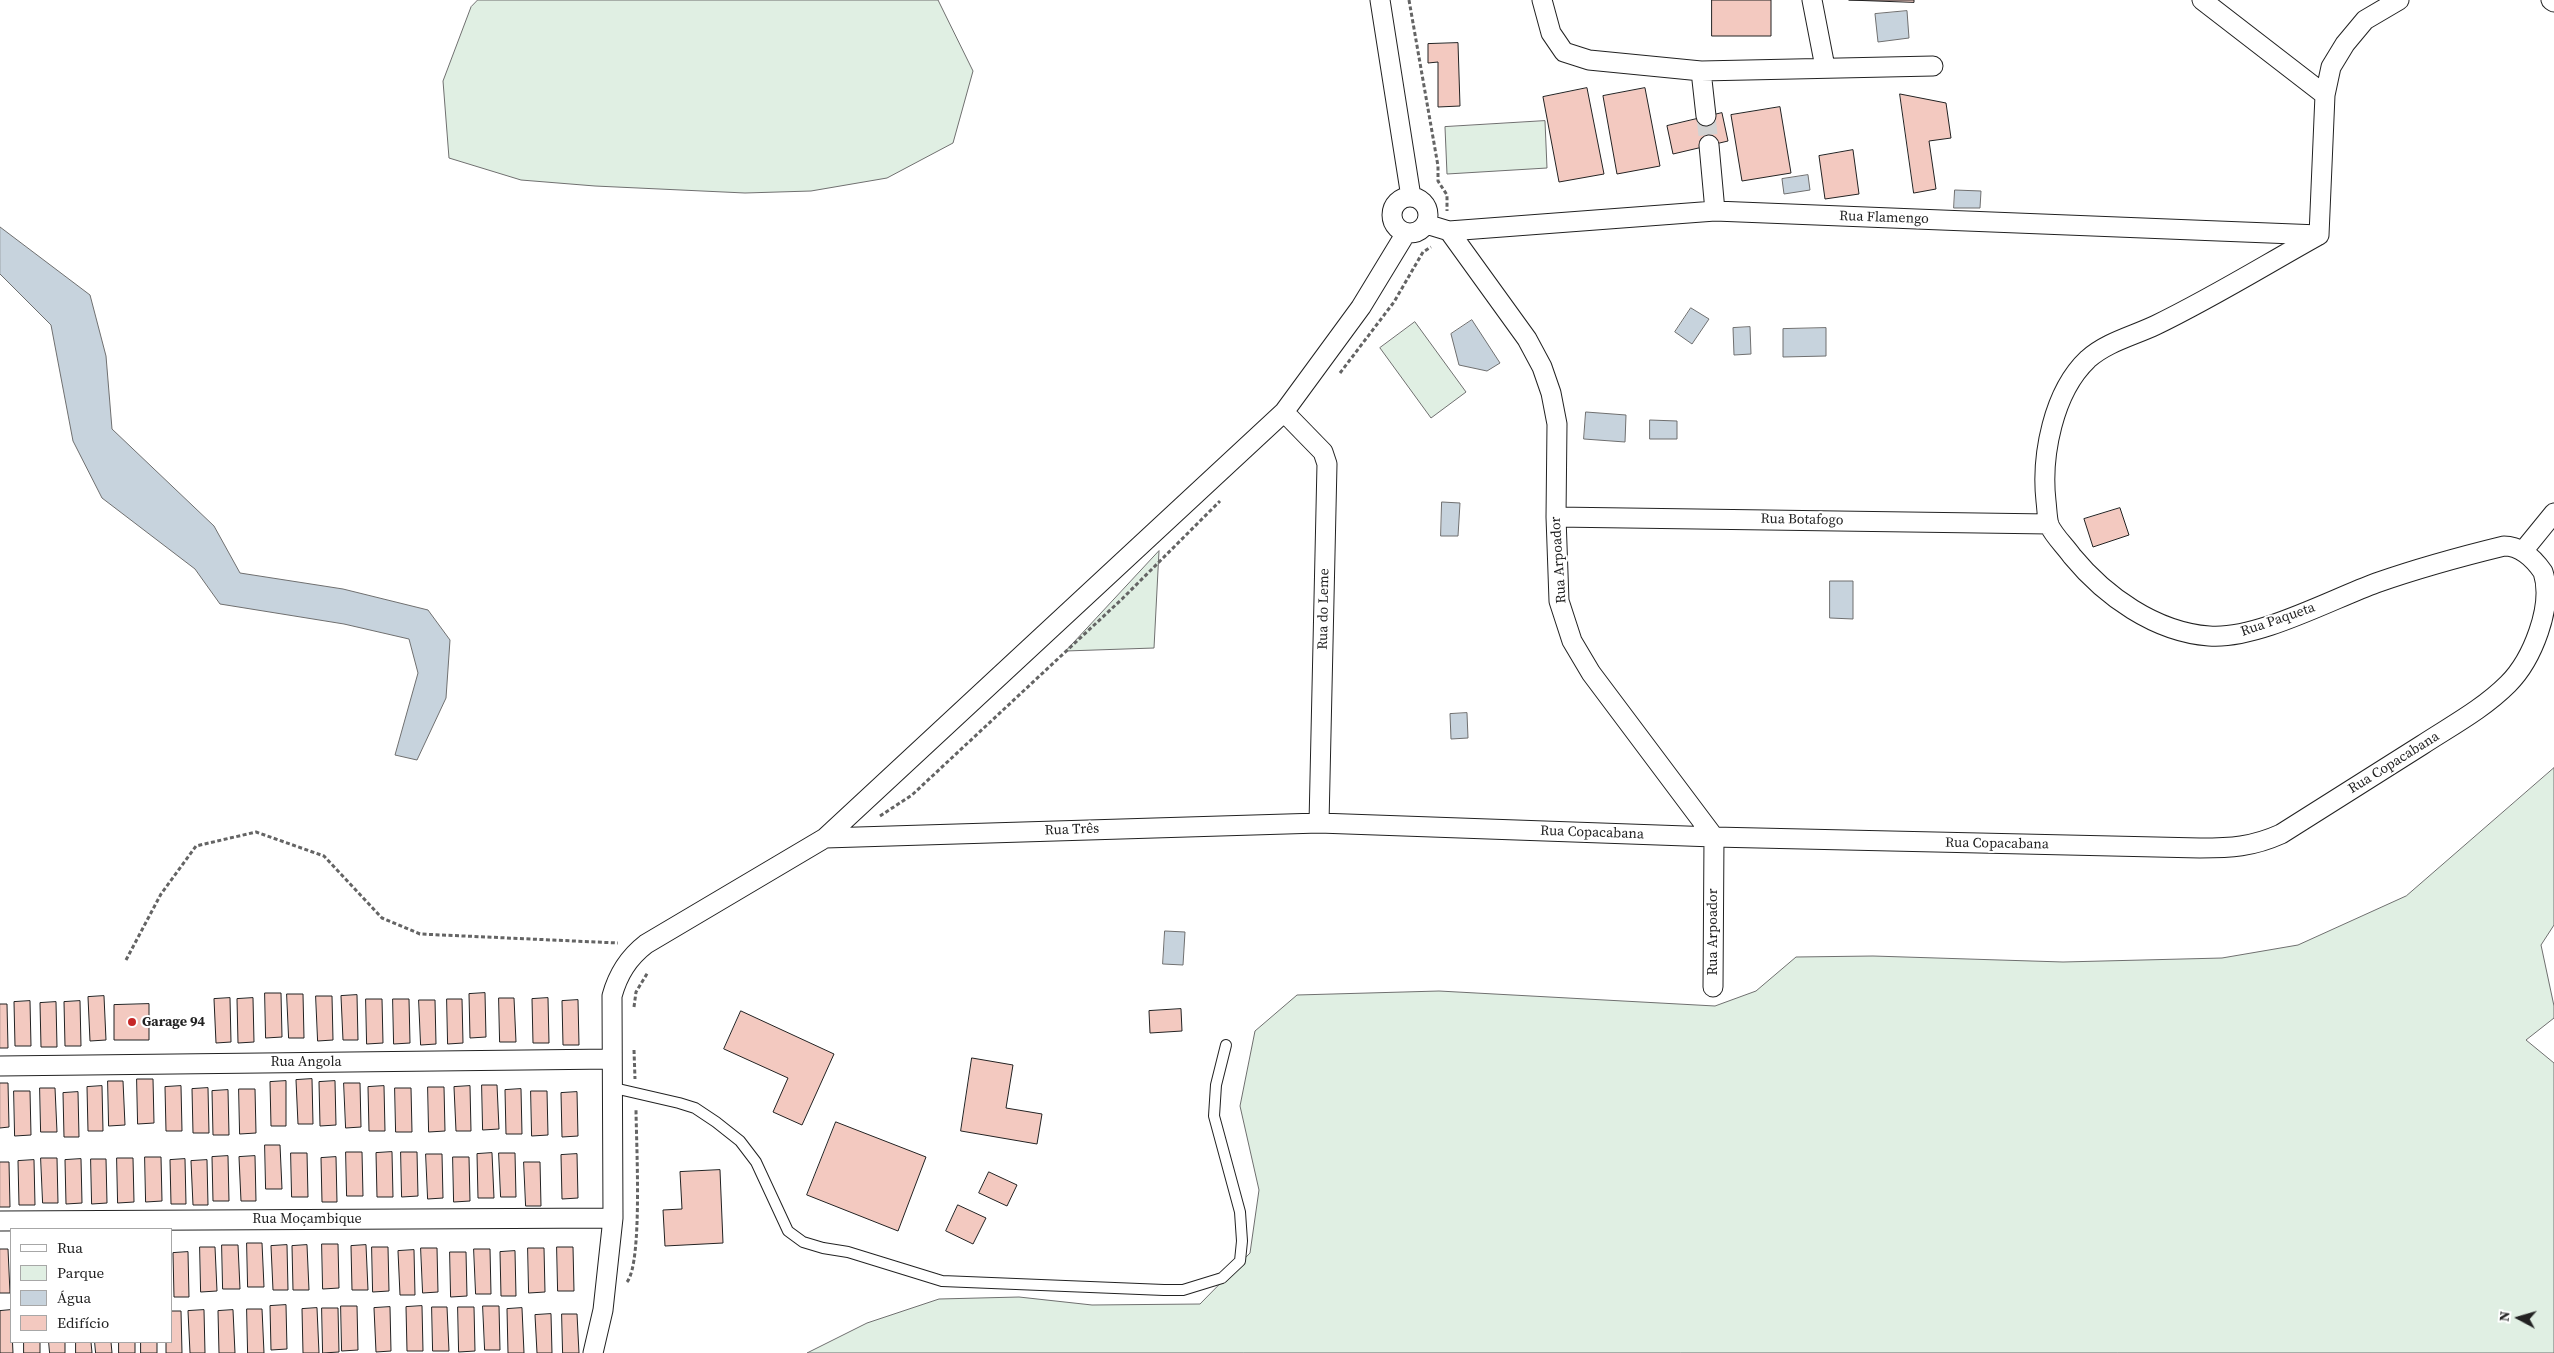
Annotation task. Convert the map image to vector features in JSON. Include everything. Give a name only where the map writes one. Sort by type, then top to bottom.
[{"type":"street","points":[[1380,0],[1410,198]]},
{"type":"street","points":[[1542,0],[1551,33],[1564,52],[1589,60],[1701,71],[1933,66]]},
{"type":"street","points":[[1812,0],[1826,67]]},
{"type":"street","points":[[2202,0],[2325,95]]},
{"type":"street","points":[[2049,524],[2044,479],[2048,445],[2057,411],[2076,373],[2090,358],[2118,340],[2156,325],[2319,235],[2325,95],[2332,66],[2344,44],[2365,20],[2399,0]]},
{"type":"street","points":[[1701,71],[1706,116]]},
{"type":"street","points":[[1709,145],[1715,211]]},
{"type":"street","points":[[594,1353],[603,1310],[613,1218],[614,1088],[611,1021],[612,996],[615,984],[628,961],[646,944],[824,838],[1284,412],[1361,307],[1406,233],[1401,231],[1394,222],[1393,210],[1400,201],[1410,198],[1416,199],[1426,206],[1439,228]]},
{"type":"street","name":"Rua Flamengo","points":[[1406,233],[1439,228],[1715,211],[2319,235]]},
{"type":"street","name":"Rua Arpoador","points":[[1439,228],[1527,339],[1542,367],[1552,393],[1557,424],[1556,516],[1560,601],[1572,641],[1591,673],[1714,837],[1713,986]]},
{"type":"street","name":"Rua do Leme","points":[[1284,412],[1318,446],[1327,464],[1319,823]]},
{"type":"street","points":[[2550,576],[2523,551],[2554,513]]},
{"type":"street","name":"Rua Botafogo","points":[[1556,516],[2049,524]]},
{"type":"street","name":"Rua Paqueta","points":[[2049,524],[2079,564],[2100,585],[2123,603],[2154,621],[2187,632],[2209,636],[2236,635],[2260,628],[2378,582],[2500,547],[2511,546],[2523,551]]},
{"type":"street","name":"Rua Copacabana","points":[[1319,823],[1714,837],[2200,848],[2232,848],[2258,844],[2281,834],[2484,706],[2508,685],[2526,664],[2540,636],[2548,613],[2550,576]]},
{"type":"street","name":"Rua Três","points":[[824,838],[1319,823]]},
{"type":"street","name":"Rua Angola","points":[[0,1066],[612,1059]]},
{"type":"street","name":"Rua Moçambique","points":[[0,1221],[613,1218]]},
{"type":"lane","points":[[614,1088],[695,1108],[740,1141],[756,1162],[788,1231],[802,1242],[848,1252],[942,1281],[1183,1290],[1222,1278],[1240,1261],[1242,1241],[1240,1212],[1214,1116],[1216,1085],[1226,1045]]},
{"type":"path","points":[[1335,379],[1394,302],[1422,252],[1439,242],[1439,228],[1448,207],[1447,194],[1438,181],[1438,166],[1409,0]]},
{"type":"path","points":[[849,837],[912,795],[1122,599],[1228,494]]},
{"type":"path","points":[[126,960],[161,894],[196,846],[256,832],[324,856],[382,918],[420,934],[646,944]]},
{"type":"path","points":[[633,1011],[636,992],[649,971]]},
{"type":"path","points":[[603,1310],[632,1274],[637,1197],[634,1048]]},
{"type":"green space","points":[[478,0],[938,0],[973,71],[953,143],[887,178],[811,191],[745,193],[595,186],[521,180],[449,158],[443,81],[471,7]]},
{"type":"green space","points":[[1545,121],[1547,168],[1447,174],[1445,127]]},
{"type":"green space","points":[[1415,322],[1466,392],[1431,418],[1380,348]]},
{"type":"green space","points":[[1159,551],[1154,648],[1066,651]]},
{"type":"green space","points":[[2554,768],[2554,925],[2541,945],[2554,1006],[2554,1018],[2526,1040],[2554,1063],[2554,1353],[807,1353],[867,1323],[939,1299],[1019,1297],[1092,1305],[1200,1304],[1250,1253],[1259,1190],[1240,1106],[1255,1031],[1297,995],[1439,991],[1715,1006],[1756,991],[1796,957],[1873,956],[2063,962],[2222,958],[2298,945],[2406,896]]},
{"type":"water","points":[[1907,11],[1909,38],[1878,42],[1875,14]]},
{"type":"water","points":[[1808,175],[1810,190],[1784,194],[1782,179]]},
{"type":"water","points":[[1955,190],[1981,191],[1980,208],[1954,208]]},
{"type":"water","points":[[0,227],[90,295],[106,356],[112,429],[214,526],[240,573],[343,589],[428,610],[450,640],[446,698],[417,760],[395,755],[418,673],[409,639],[344,624],[220,604],[195,569],[102,498],[73,441],[51,325],[0,274]]},
{"type":"water","points":[[1691,308],[1709,319],[1692,344],[1675,332]]},
{"type":"water","points":[[1472,320],[1500,363],[1487,371],[1459,365],[1451,334]]},
{"type":"water","points":[[1750,327],[1751,354],[1734,355],[1733,328]]},
{"type":"water","points":[[1826,328],[1826,356],[1783,357],[1783,329]]},
{"type":"water","points":[[1586,412],[1626,415],[1625,442],[1584,439]]},
{"type":"water","points":[[1650,420],[1677,421],[1677,439],[1650,439]]},
{"type":"water","points":[[1442,502],[1460,503],[1458,536],[1441,536]]},
{"type":"water","points":[[1830,581],[1853,581],[1853,619],[1830,618]]},
{"type":"water","points":[[1467,713],[1468,738],[1451,739],[1450,714]]},
{"type":"water","points":[[1165,931],[1185,932],[1183,965],[1163,964]]},
{"type":"building","points":[[1712,0],[1771,0],[1771,36],[1712,36]]},
{"type":"building","points":[[1849,0],[1914,0],[1914,2]]},
{"type":"building","points":[[1458,43],[1460,106],[1438,107],[1438,62],[1428,63],[1428,44]]},
{"type":"building","points":[[1587,88],[1604,174],[1559,182],[1543,97]]},
{"type":"building","points":[[1645,88],[1660,166],[1617,174],[1603,96]]},
{"type":"building","points":[[1900,94],[1946,103],[1951,138],[1929,141],[1936,189],[1914,193]]},
{"type":"building","points":[[1780,107],[1791,173],[1742,181],[1731,115]]},
{"type":"building","points":[[1722,113],[1728,141],[1673,154],[1667,126]]},
{"type":"building","points":[[1853,150],[1859,194],[1825,199],[1819,156]]},
{"type":"building","points":[[2120,508],[2129,535],[2093,547],[2084,519]]},
{"type":"building","points":[[265,993],[281,993],[282,1037],[266,1038]]},
{"type":"building","points":[[485,993],[486,1037],[470,1038],[469,994]]},
{"type":"building","points":[[287,994],[303,994],[304,1038],[289,1038]]},
{"type":"building","points":[[357,995],[358,1040],[343,1040],[341,996]]},
{"type":"building","points":[[104,996],[106,1040],[90,1041],[88,997]]},
{"type":"building","points":[[316,996],[332,996],[333,1040],[318,1041]]},
{"type":"building","points":[[230,998],[231,1042],[216,1043],[214,999]]},
{"type":"building","points":[[253,998],[254,1042],[238,1043],[237,999]]},
{"type":"building","points":[[499,998],[514,998],[516,1042],[500,1042]]},
{"type":"building","points":[[548,998],[549,1043],[533,1043],[532,999]]},
{"type":"building","points":[[366,999],[382,999],[383,1043],[367,1044]]},
{"type":"building","points":[[393,999],[409,999],[410,1043],[394,1044]]},
{"type":"building","points":[[447,999],[462,999],[463,1043],[448,1044]]},
{"type":"building","points":[[419,1000],[435,1000],[436,1044],[421,1045]]},
{"type":"building","points":[[578,1000],[579,1045],[563,1045],[562,1001]]},
{"type":"building","points":[[30,1001],[31,1046],[15,1046],[14,1002]]},
{"type":"building","points":[[80,1001],[81,1046],[65,1046],[64,1002]]},
{"type":"building","points":[[56,1002],[57,1047],[41,1047],[40,1003]]},
{"type":"building","points":[[0,1004],[7,1004],[8,1048],[0,1048]]},
{"type":"building","name":"Garage 94","points":[[149,1004],[149,1040],[114,1040],[114,1005]]},
{"type":"building","points":[[1181,1009],[1182,1031],[1150,1033],[1149,1011]]},
{"type":"building","points":[[741,1011],[834,1054],[802,1125],[773,1112],[788,1078],[724,1049]]},
{"type":"building","points":[[972,1058],[1013,1065],[1006,1108],[1042,1114],[1037,1144],[961,1131]]},
{"type":"building","points":[[137,1079],[153,1079],[154,1123],[138,1124]]},
{"type":"building","points":[[312,1079],[313,1124],[298,1124],[296,1080]]},
{"type":"building","points":[[108,1081],[123,1081],[125,1125],[109,1126]]},
{"type":"building","points":[[286,1081],[286,1126],[271,1126],[270,1082]]},
{"type":"building","points":[[335,1081],[336,1125],[320,1126],[319,1082]]},
{"type":"building","points":[[0,1083],[8,1083],[9,1127],[0,1128]]},
{"type":"building","points":[[344,1083],[360,1083],[361,1127],[346,1128]]},
{"type":"building","points":[[482,1085],[497,1085],[499,1129],[483,1130]]},
{"type":"building","points":[[102,1086],[103,1131],[88,1131],[87,1087]]},
{"type":"building","points":[[181,1086],[182,1131],[166,1131],[165,1087]]},
{"type":"building","points":[[384,1086],[385,1131],[369,1131],[368,1087]]},
{"type":"building","points":[[470,1086],[471,1131],[456,1131],[454,1087]]},
{"type":"building","points":[[428,1087],[444,1087],[445,1131],[429,1132]]},
{"type":"building","points":[[40,1088],[55,1088],[57,1132],[41,1132]]},
{"type":"building","points":[[208,1088],[209,1133],[193,1133],[192,1089]]},
{"type":"building","points":[[395,1088],[411,1088],[412,1132],[396,1132]]},
{"type":"building","points":[[239,1089],[255,1089],[256,1133],[240,1134]]},
{"type":"building","points":[[521,1089],[522,1134],[506,1134],[505,1090]]},
{"type":"building","points":[[228,1090],[229,1135],[213,1135],[212,1091]]},
{"type":"building","points":[[14,1091],[30,1091],[31,1135],[15,1136]]},
{"type":"building","points":[[531,1091],[547,1091],[548,1135],[532,1136]]},
{"type":"building","points":[[78,1092],[79,1137],[64,1137],[63,1093]]},
{"type":"building","points":[[577,1092],[578,1136],[562,1137],[561,1093]]},
{"type":"building","points":[[836,1122],[926,1157],[898,1231],[807,1195]]},
{"type":"building","points":[[265,1145],[280,1145],[282,1189],[266,1189]]},
{"type":"building","points":[[346,1152],[362,1152],[363,1196],[347,1196]]},
{"type":"building","points":[[392,1152],[393,1197],[377,1197],[376,1153]]},
{"type":"building","points":[[401,1152],[417,1152],[418,1196],[402,1197]]},
{"type":"building","points":[[291,1153],[307,1153],[308,1197],[292,1197]]},
{"type":"building","points":[[492,1153],[494,1198],[478,1198],[477,1154]]},
{"type":"building","points":[[499,1153],[515,1153],[516,1197],[501,1197]]},
{"type":"building","points":[[426,1154],[442,1154],[443,1198],[428,1199]]},
{"type":"building","points":[[577,1154],[578,1198],[562,1199],[561,1155]]},
{"type":"building","points":[[228,1156],[229,1201],[213,1201],[212,1157]]},
{"type":"building","points":[[255,1156],[256,1201],[241,1201],[239,1157]]},
{"type":"building","points":[[145,1157],[161,1157],[162,1201],[146,1202]]},
{"type":"building","points":[[336,1157],[337,1202],[322,1202],[321,1158]]},
{"type":"building","points":[[453,1157],[469,1157],[470,1201],[454,1202]]},
{"type":"building","points":[[41,1158],[57,1158],[58,1203],[43,1203]]},
{"type":"building","points":[[117,1158],[133,1158],[134,1202],[118,1203]]},
{"type":"building","points":[[81,1159],[82,1203],[66,1204],[65,1160]]},
{"type":"building","points":[[91,1159],[106,1159],[107,1203],[92,1204]]},
{"type":"building","points":[[185,1159],[186,1204],[171,1204],[170,1160]]},
{"type":"building","points":[[34,1160],[35,1205],[19,1205],[18,1161]]},
{"type":"building","points":[[207,1160],[208,1205],[193,1205],[191,1161]]},
{"type":"building","points":[[0,1162],[9,1162],[10,1207],[0,1207]]},
{"type":"building","points":[[524,1162],[540,1162],[541,1206],[526,1206]]},
{"type":"building","points":[[720,1170],[723,1243],[665,1246],[663,1210],[682,1209],[680,1172]]},
{"type":"building","points":[[989,1172],[1017,1185],[1007,1206],[979,1193]]},
{"type":"building","points":[[958,1205],[986,1218],[973,1244],[946,1231]]},
{"type":"building","points":[[247,1243],[262,1243],[264,1287],[248,1287]]},
{"type":"building","points":[[322,1244],[338,1244],[339,1288],[323,1289]]},
{"type":"building","points":[[222,1245],[238,1245],[240,1289],[223,1289]]},
{"type":"building","points":[[287,1245],[288,1290],[273,1290],[271,1246]]},
{"type":"building","points":[[307,1245],[309,1290],[293,1290],[292,1246]]},
{"type":"building","points":[[366,1245],[368,1290],[352,1290],[351,1246]]},
{"type":"building","points":[[200,1247],[215,1247],[217,1291],[201,1292]]},
{"type":"building","points":[[372,1247],[388,1247],[389,1291],[373,1292]]},
{"type":"building","points":[[557,1247],[573,1247],[574,1291],[558,1291]]},
{"type":"building","points":[[421,1248],[437,1248],[438,1292],[423,1293]]},
{"type":"building","points":[[528,1248],[544,1248],[545,1292],[529,1293]]},
{"type":"building","points":[[0,1249],[8,1249],[10,1293],[0,1293]]},
{"type":"building","points":[[474,1249],[490,1249],[491,1294],[476,1294]]},
{"type":"building","points":[[414,1250],[415,1295],[400,1295],[398,1251]]},
{"type":"building","points":[[515,1251],[516,1296],[501,1296],[500,1252]]},
{"type":"building","points":[[188,1252],[189,1297],[174,1297],[173,1253]]},
{"type":"building","points":[[450,1252],[466,1252],[467,1296],[451,1297]]},
{"type":"building","points":[[286,1305],[287,1349],[271,1350],[270,1306]]},
{"type":"building","points":[[341,1306],[357,1306],[358,1350],[342,1351]]},
{"type":"building","points":[[422,1306],[423,1351],[407,1351],[406,1307]]},
{"type":"building","points":[[483,1306],[499,1306],[500,1350],[485,1350]]},
{"type":"building","points":[[390,1307],[391,1351],[376,1352],[374,1308]]},
{"type":"building","points":[[432,1307],[447,1307],[449,1351],[433,1351]]},
{"type":"building","points":[[458,1307],[474,1307],[475,1351],[459,1352]]},
{"type":"building","points":[[317,1308],[319,1353],[303,1353],[302,1309]]},
{"type":"building","points":[[322,1308],[338,1308],[339,1352],[323,1353]]},
{"type":"building","points":[[522,1308],[524,1353],[508,1353],[507,1309]]},
{"type":"building","points":[[247,1309],[262,1309],[264,1353],[248,1353]]},
{"type":"building","points":[[10,1310],[10,1343],[13,1343],[13,1353],[0,1353],[0,1311]]},
{"type":"building","points":[[204,1310],[205,1353],[190,1353],[188,1311]]},
{"type":"building","points":[[233,1310],[235,1353],[219,1353],[218,1311]]},
{"type":"building","points":[[172,1311],[181,1311],[182,1353],[166,1353],[166,1343],[172,1343]]},
{"type":"building","points":[[551,1314],[552,1353],[537,1353],[535,1315]]},
{"type":"building","points":[[562,1314],[577,1314],[579,1353],[563,1353]]},
{"type":"building","points":[[24,1343],[40,1343],[40,1353],[24,1353]]},
{"type":"building","points":[[49,1343],[65,1343],[65,1353],[50,1353]]},
{"type":"building","points":[[76,1343],[91,1343],[92,1353],[76,1353]]},
{"type":"building","points":[[95,1343],[111,1343],[112,1353],[96,1353]]},
{"type":"building","points":[[119,1343],[135,1343],[135,1353],[119,1353]]},
{"type":"building","points":[[141,1343],[157,1343],[157,1353],[141,1353]]},
{"type":"tunnel","points":[[1706,116],[1709,145]]},
{"type":"place","name":"Garage 94","points":[[132,1022]]}]
